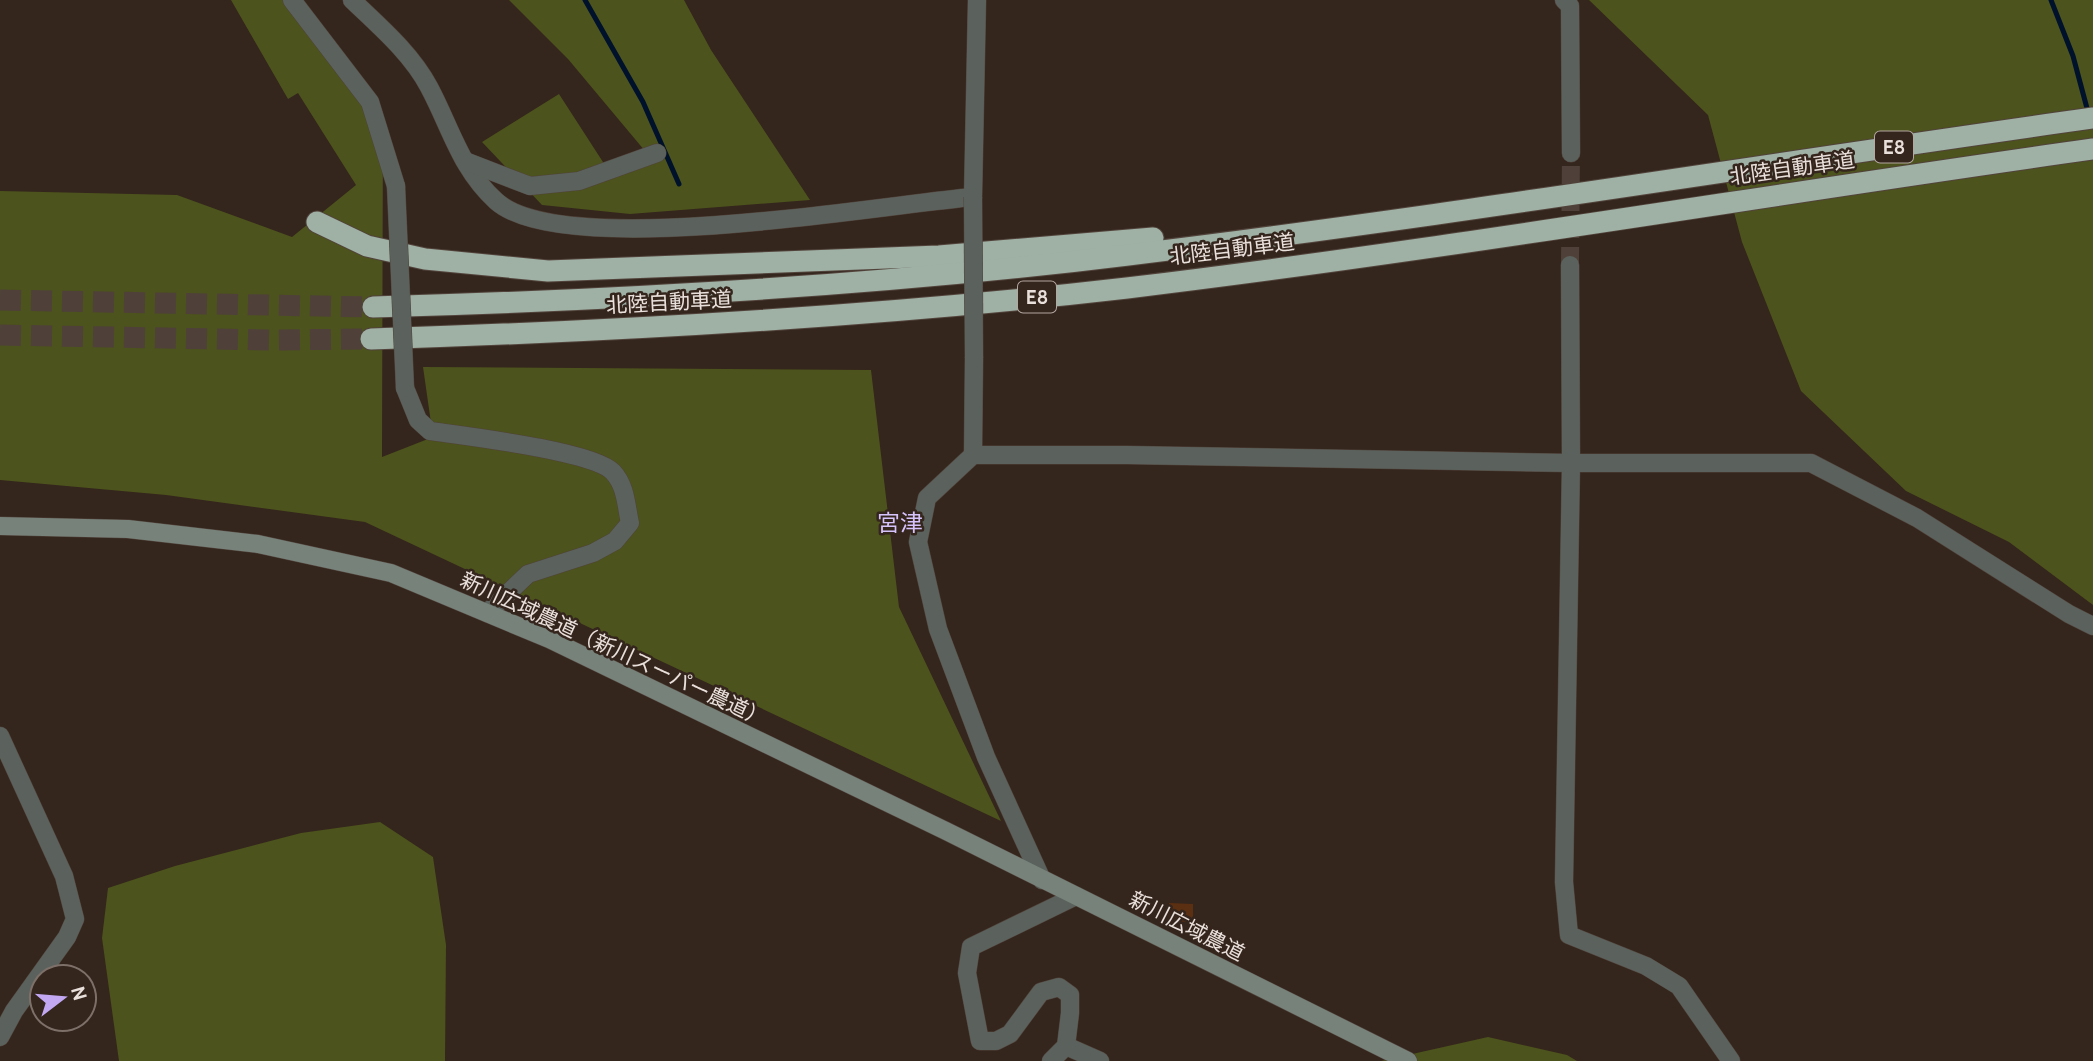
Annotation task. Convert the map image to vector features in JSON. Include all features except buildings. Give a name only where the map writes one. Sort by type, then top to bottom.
[{"type":"highway","name":"北陸自動車道","points":[[373,307],[670,295],[955,273],[1125,256],[2093,118]]},
{"type":"highway","name":"北陸自動車道","points":[[371,339],[522,334],[814,318],[1126,288],[2093,149]]},
{"type":"highway","points":[[317,222],[367,246],[425,260],[548,271],[952,255],[1058,248],[1475,208]]},
{"type":"street","points":[[292,0],[370,102],[396,186],[405,387],[418,419],[430,430],[570,454],[611,470],[623,484],[630,523],[615,541],[593,553],[528,574],[487,612]]},
{"type":"street","points":[[352,0],[390,36],[428,85],[462,160],[497,202],[531,219],[586,228],[724,226],[973,197]]},
{"type":"street","points":[[973,455],[976,0]]},
{"type":"street","points":[[1564,0],[1570,6],[1571,153]]},
{"type":"street","points":[[462,160],[530,186],[579,181],[657,153]]},
{"type":"street","points":[[1570,265],[1571,463],[1564,882],[1569,935],[1646,966],[1679,986],[1731,1061]]},
{"type":"street","points":[[1042,880],[986,757],[938,629],[918,541],[928,498],[973,455],[1141,455],[1571,463],[1811,463],[1917,518],[2068,614],[2093,626]]},
{"type":"street","name":"新川広域農道（新川スーパー農道）","points":[[0,526],[128,529],[258,544],[391,573],[549,639],[946,831]]},
{"type":"street","points":[[0,736],[64,876],[75,919],[67,937],[14,1011],[0,1037]]},
{"type":"street","name":"新川広域農道","points":[[946,831],[1408,1061]]},
{"type":"street","points":[[1051,1061],[1066,1045],[1070,995],[1059,988],[1041,992],[1010,1034],[996,1041],[980,1041],[967,973],[971,947],[1076,896]]},
{"type":"street","points":[[1066,1045],[1100,1061]]},
{"type":"green space","points":[[231,0],[299,0],[337,45],[383,112],[382,457],[433,437],[423,367],[871,370],[899,607],[1001,821],[365,522],[166,495],[0,480],[0,191],[177,195],[292,237],[356,185],[298,93],[288,99]]},
{"type":"green space","points":[[509,0],[684,0],[711,50],[810,200],[630,214],[542,205],[482,142],[559,94],[612,176],[650,157],[568,59]]},
{"type":"green space","points":[[1589,0],[2093,0],[2093,605],[2009,542],[1906,491],[1801,391],[1742,242],[1708,115]]},
{"type":"green space","points":[[380,822],[433,857],[446,945],[445,1061],[119,1061],[102,938],[108,888],[175,866],[301,833]]},
{"type":"green space","points":[[1488,1037],[1567,1055],[1577,1061],[1381,1061]]},
{"type":"waterway","points":[[585,0],[643,102],[679,184]]},
{"type":"waterway","points":[[2051,0],[2073,56],[2088,112]]},
{"type":"tunnel","points":[[1570,265],[1571,153]]},
{"type":"tunnel","points":[[0,300],[373,307]]},
{"type":"tunnel","points":[[0,335],[371,339]]},
{"type":"district","name":"宮津","points":[[900,523]]}]
